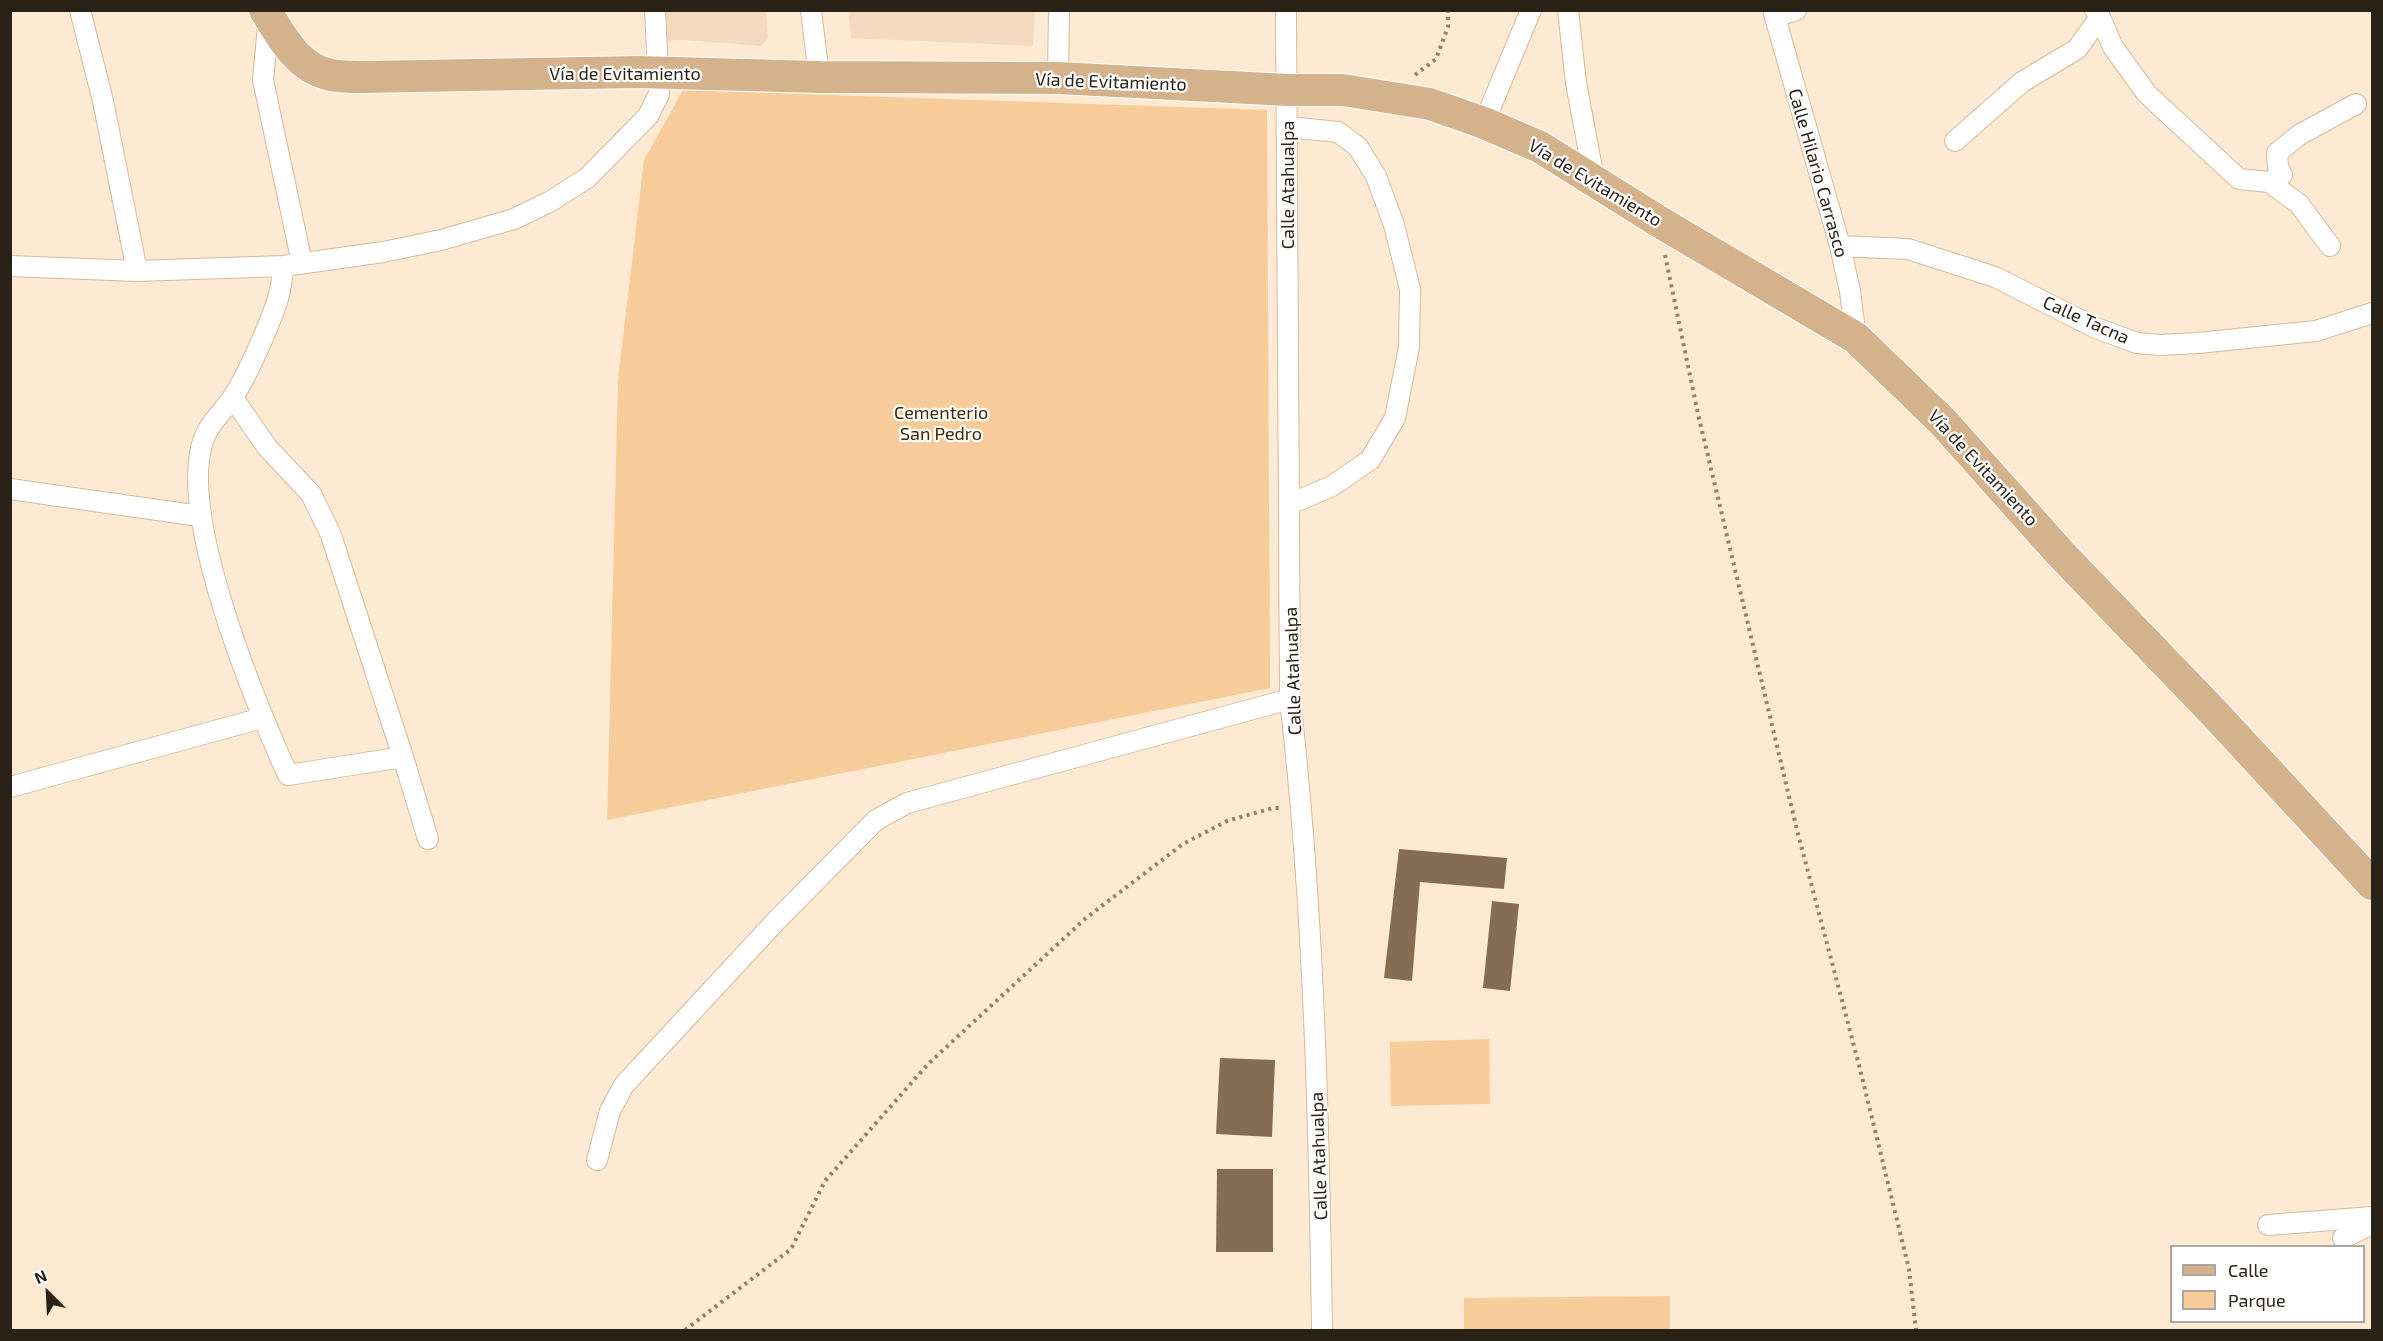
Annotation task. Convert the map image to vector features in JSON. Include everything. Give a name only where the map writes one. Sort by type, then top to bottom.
[{"type":"main road","name":"Vía de Evitamiento","points":[[267,13],[288,48],[306,64],[330,75],[364,77],[658,72],[1058,78],[1288,90],[1343,90],[1431,104],[1484,123],[1540,147],[1658,221],[1856,338],[1943,422],[2060,553],[2373,884]]},
{"type":"street","points":[[80,10],[103,101],[137,271]]},
{"type":"street","points":[[10,266],[137,271],[293,264],[383,252],[441,240],[514,219],[551,201],[587,178],[648,116],[659,94],[655,10]]},
{"type":"street","points":[[811,10],[819,76]]},
{"type":"street","points":[[1058,78],[1059,10]]},
{"type":"street","name":"Calle Atahualpa","points":[[1286,10],[1290,699],[1303,808],[1320,1152],[1322,1330]]},
{"type":"street","points":[[1484,123],[1531,10]]},
{"type":"street","points":[[1568,10],[1576,83],[1594,179]]},
{"type":"street","points":[[1774,14],[1796,10]]},
{"type":"street","points":[[267,13],[263,80],[293,264],[232,398],[215,418],[204,438],[198,470],[200,516],[222,602],[262,718],[288,775],[404,757]]},
{"type":"street","name":"Calle Hilario Carrasco","points":[[1774,14],[1840,246],[1850,291],[1856,338]]},
{"type":"street","points":[[1955,141],[2022,82],[2077,49],[2098,14]]},
{"type":"street","points":[[2098,14],[2113,47],[2147,94],[2239,179],[2269,182],[2282,176],[2278,167],[2277,153],[2299,135],[2356,104]]},
{"type":"street","points":[[1288,127],[1338,132],[1358,147],[1376,176],[1394,225],[1410,289],[1409,347],[1395,418],[1370,460],[1332,486],[1290,504]]},
{"type":"street","points":[[2269,182],[2299,204],[2330,246]]},
{"type":"street","name":"Calle Tacna","points":[[1840,246],[1908,249],[1995,277],[2096,328],[2137,343],[2160,345],[2198,343],[2316,332],[2373,313]]},
{"type":"street","points":[[232,398],[267,447],[311,494],[331,535],[404,757],[428,839]]},
{"type":"street","points":[[10,489],[200,516]]},
{"type":"street","points":[[597,1160],[610,1111],[624,1085],[776,921],[876,820],[907,803],[1290,699]]},
{"type":"street","points":[[10,788],[262,718]]},
{"type":"street","points":[[2268,1226],[2373,1217]]},
{"type":"street","points":[[2343,1238],[2373,1224]]},
{"type":"path","points":[[1389,96],[1436,59],[1448,27],[1448,10]]},
{"type":"path","points":[[1658,221],[1698,414],[1780,761],[1909,1269],[1916,1330]]},
{"type":"path","points":[[685,1330],[791,1249],[825,1181],[928,1064],[1086,918],[1183,844],[1227,821],[1273,808],[1303,808]]},
{"type":"shaded area","points":[[649,11],[766,11],[768,38],[761,46],[685,40],[654,41]]},
{"type":"shaded area","points":[[848,11],[1035,11],[1033,46],[851,38]]},
{"type":"green space","name":"Cementerio San Pedro","points":[[683,90],[1267,110],[1270,688],[607,820],[618,380],[644,160]]},
{"type":"green space","points":[[1489,1039],[1490,1104],[1391,1106],[1390,1042]]},
{"type":"green space","points":[[1670,1296],[1670,1330],[1464,1330],[1464,1298]]},
{"type":"building","points":[[1399,849],[1507,858],[1504,889],[1420,882],[1412,981],[1384,978]]},
{"type":"building","points":[[1492,901],[1519,904],[1510,991],[1483,988]]},
{"type":"building","points":[[1220,1058],[1275,1060],[1272,1137],[1216,1134]]},
{"type":"building","points":[[1217,1169],[1273,1169],[1273,1252],[1216,1252]]}]
